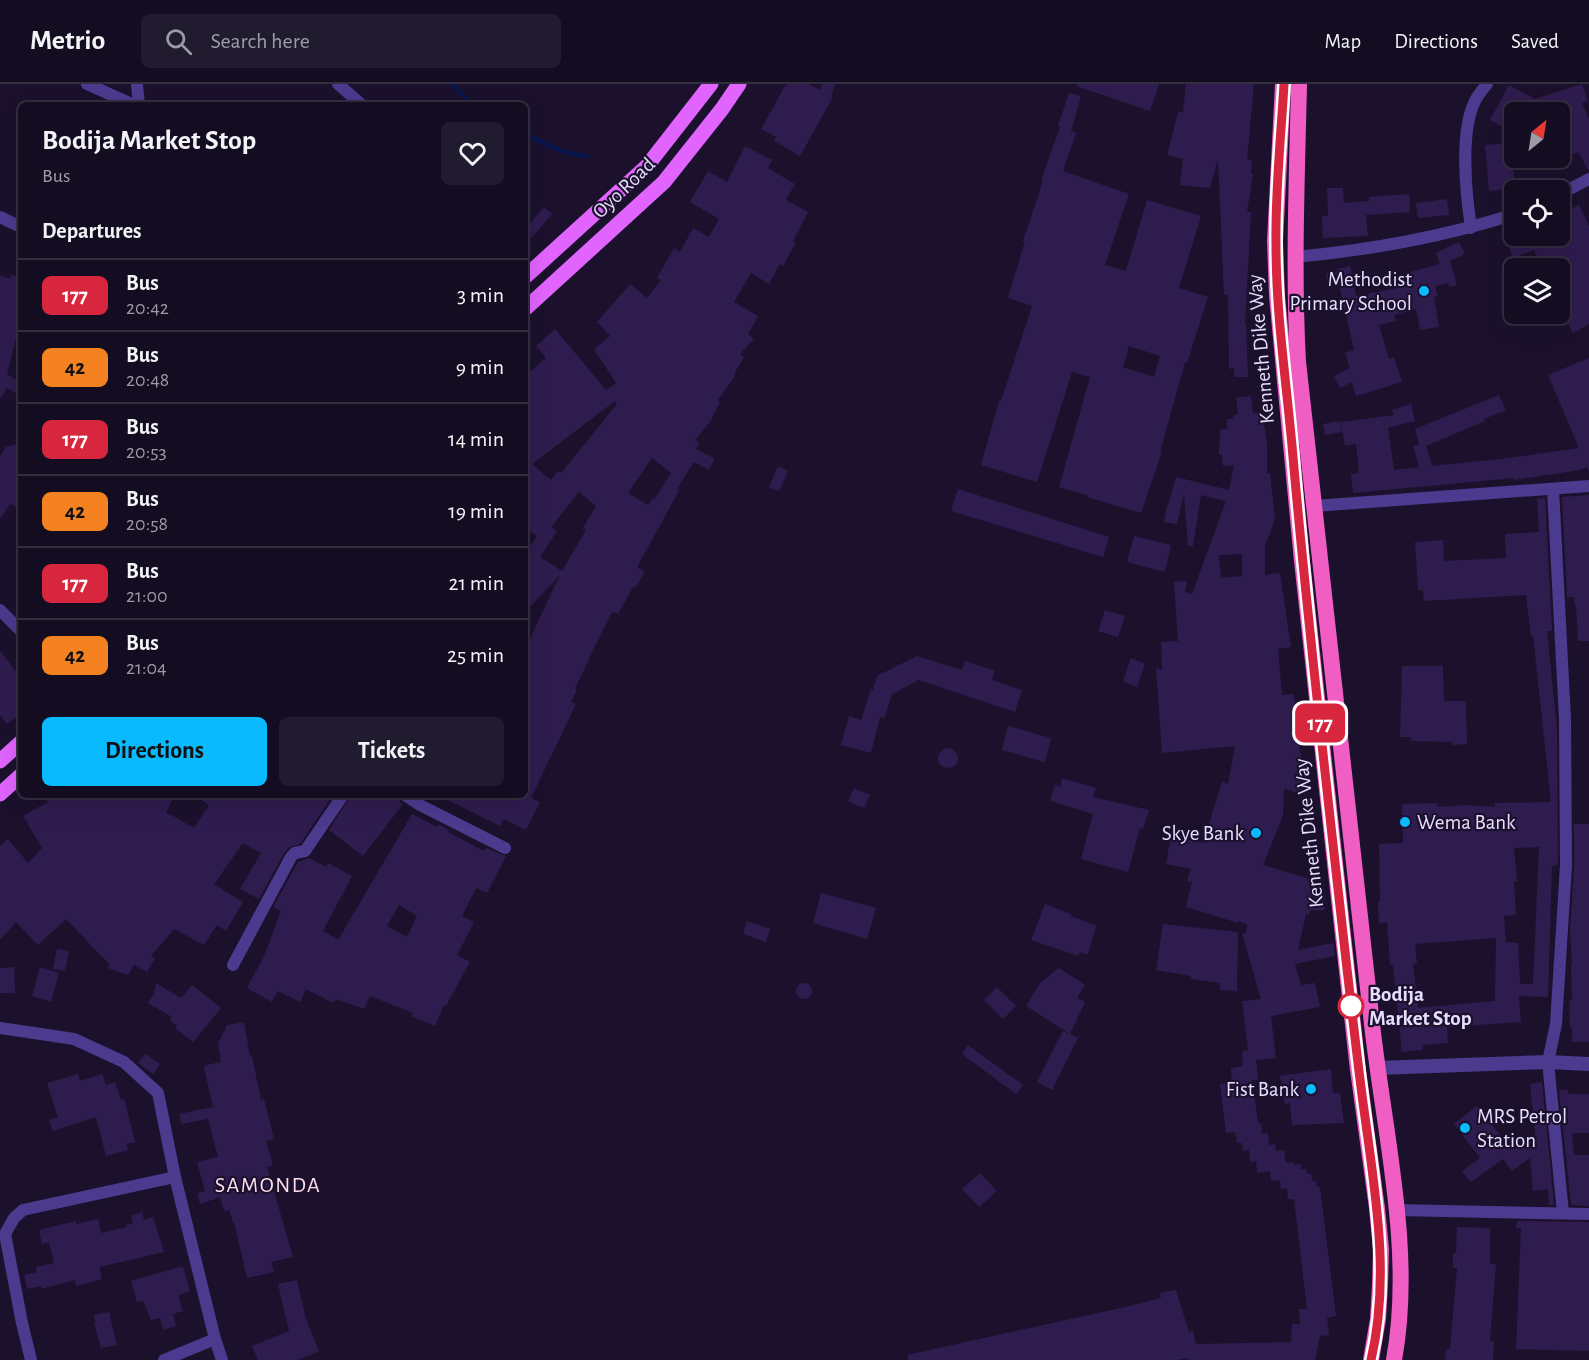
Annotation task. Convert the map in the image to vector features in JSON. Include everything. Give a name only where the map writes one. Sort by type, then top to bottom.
[{"type":"highway","name":"Kenneth Dike Way","points":[[1284,84],[1275,241],[1280,343],[1287,385],[1304,573],[1358,1070],[1381,1249],[1378,1319],[1371,1360]]},
{"type":"highway","name":"Kenneth Dike Way","points":[[1299,84],[1295,257],[1298,362],[1377,1068],[1396,1210],[1400,1280],[1394,1360]]},
{"type":"main road","name":"Oyo Road","points":[[528,273],[647,166],[711,84]]},
{"type":"main road","name":"Oyo Road","points":[[528,306],[664,182],[739,84]]},
{"type":"main road","points":[[0,761],[18,745]]},
{"type":"main road","points":[[0,794],[18,778]]},
{"type":"street","points":[[87,84],[129,102]]},
{"type":"street","points":[[136,102],[137,84]]},
{"type":"street","points":[[338,84],[359,102]]},
{"type":"street","points":[[1471,228],[1465,187],[1469,119],[1474,102],[1487,84]]},
{"type":"street","points":[[1570,189],[1589,179]]},
{"type":"street","points":[[0,217],[18,226]]},
{"type":"street","points":[[1295,257],[1355,251],[1471,228],[1504,218]]},
{"type":"street","points":[[1314,506],[1589,486]]},
{"type":"street","points":[[1553,489],[1565,719],[1566,865],[1556,1024],[1548,1062],[1563,1213]]},
{"type":"street","points":[[0,610],[18,628]]},
{"type":"street","points":[[233,965],[291,857],[295,853],[305,851],[341,798]]},
{"type":"street","points":[[409,798],[420,806],[505,848]]},
{"type":"street","points":[[0,1028],[74,1039],[124,1062],[158,1093],[175,1177],[222,1360]]},
{"type":"street","points":[[1358,1070],[1548,1062],[1589,1064]]},
{"type":"street","points":[[32,1360],[22,1323],[5,1234],[14,1218],[23,1210],[175,1177]]},
{"type":"street","points":[[1396,1210],[1589,1214]]},
{"type":"street","points":[[164,1360],[215,1339]]},
{"type":"building","points":[[786,84],[809,84],[820,90],[822,84],[835,84],[831,96],[833,97],[800,156],[774,141],[776,137],[761,129]]},
{"type":"building","points":[[1077,84],[1159,84],[1150,111],[1076,86]]},
{"type":"building","points":[[1186,84],[1254,84],[1247,160],[1252,160],[1251,174],[1253,174],[1247,212],[1251,212],[1245,324],[1248,377],[1234,377],[1234,368],[1229,369],[1228,295],[1224,295],[1218,159],[1210,188],[1180,185],[1183,159],[1167,155],[1178,112],[1183,112]]},
{"type":"building","points":[[1582,84],[1588,101],[1582,103],[1589,119],[1589,171],[1578,152],[1570,156],[1570,102],[1504,102],[1504,127],[1490,120],[1509,85],[1535,99]]},
{"type":"building","points":[[1069,93],[1081,96],[1071,131],[1076,133],[1063,171],[1129,194],[1105,265],[1126,271],[1147,200],[1201,216],[1179,288],[1208,297],[1187,363],[1185,362],[1160,452],[1162,452],[1141,513],[1059,487],[1090,377],[1072,372],[1037,482],[981,465],[999,401],[1001,401],[1032,306],[1008,298],[1025,241],[1023,241],[1043,181],[1041,180],[1060,127],[1058,126]],"holes":[[[1129,346],[1160,356],[1154,377],[1123,367]]]},
{"type":"building","points":[[1504,144],[1504,168],[1513,168],[1514,180],[1504,180],[1504,189],[1489,191],[1485,145]]},
{"type":"building","points":[[745,146],[772,160],[768,168],[795,184],[786,200],[808,212],[783,266],[780,264],[769,284],[751,273],[734,302],[758,316],[748,334],[754,339],[740,354],[744,357],[734,374],[736,375],[718,400],[720,402],[710,422],[695,440],[700,443],[696,449],[715,459],[709,470],[694,462],[677,489],[679,490],[674,500],[637,567],[645,572],[635,588],[633,587],[618,614],[614,612],[611,614],[575,689],[577,690],[571,702],[576,704],[531,798],[540,802],[526,830],[504,819],[500,826],[444,798],[528,798],[528,643],[560,575],[528,609],[528,550],[537,536],[528,530],[528,373],[546,358],[536,346],[555,329],[606,390],[616,383],[594,349],[610,336],[597,322],[630,284],[647,298],[661,280],[657,278],[674,248],[680,252],[693,228],[709,237],[719,219],[690,202],[708,171],[727,182]],"holes":[[[615,401],[617,404],[561,473],[558,471],[551,480],[532,464]],[[652,458],[671,473],[655,499],[653,498],[648,505],[628,493]],[[579,492],[596,506],[583,528],[586,530],[562,571],[540,557],[557,531],[551,527]]]},
{"type":"building","points":[[1327,188],[1343,188],[1344,203],[1369,201],[1369,197],[1409,194],[1410,212],[1366,215],[1368,236],[1323,238],[1322,216],[1328,216]]},
{"type":"building","points":[[1447,199],[1449,215],[1418,218],[1416,203]]},
{"type":"building","points":[[1579,205],[1589,226],[1589,324],[1573,333],[1568,324],[1570,324],[1570,258],[1537,258],[1534,250],[1513,258],[1509,246],[1570,246],[1570,209]]},
{"type":"building","points":[[544,207],[552,214],[528,242],[528,226]]},
{"type":"building","points":[[1459,242],[1465,254],[1450,261],[1457,285],[1450,287],[1448,283],[1435,286],[1438,296],[1434,297],[1439,327],[1420,330],[1416,309],[1394,315],[1396,321],[1379,325],[1389,359],[1394,357],[1402,382],[1356,396],[1352,382],[1340,388],[1334,376],[1350,368],[1345,353],[1354,350],[1339,284],[1328,285],[1326,273],[1350,266],[1356,296],[1398,288],[1395,276],[1440,264],[1436,253]]},
{"type":"building","points":[[0,275],[10,279],[11,275],[18,277],[18,330],[7,374],[18,381],[18,394],[7,388],[0,399]]},
{"type":"building","points":[[1589,358],[1589,472],[1587,467],[1514,480],[1514,478],[1353,493],[1351,474],[1359,473],[1356,444],[1345,446],[1341,422],[1394,415],[1392,410],[1411,404],[1415,421],[1388,428],[1394,470],[1419,467],[1413,446],[1419,444],[1415,429],[1499,395],[1506,410],[1426,446],[1432,466],[1579,448],[1548,375]]},
{"type":"building","points":[[1251,396],[1253,413],[1262,412],[1267,443],[1267,473],[1270,473],[1275,519],[1265,546],[1265,575],[1280,573],[1291,647],[1278,649],[1282,695],[1294,694],[1305,795],[1284,789],[1283,816],[1263,865],[1313,880],[1323,879],[1325,910],[1310,911],[1309,915],[1306,914],[1298,950],[1333,943],[1335,956],[1295,964],[1301,985],[1315,983],[1320,1007],[1271,1016],[1276,1058],[1256,1060],[1258,1080],[1252,1080],[1258,1123],[1261,1123],[1262,1134],[1268,1133],[1269,1145],[1275,1144],[1276,1151],[1284,1150],[1286,1163],[1301,1164],[1301,1169],[1306,1169],[1307,1174],[1311,1174],[1312,1181],[1316,1181],[1317,1187],[1320,1187],[1336,1316],[1327,1318],[1329,1335],[1320,1336],[1315,1360],[1188,1360],[1188,1358],[1175,1360],[908,1360],[907,1355],[1125,1307],[1161,1298],[1160,1293],[1176,1290],[1189,1332],[1193,1331],[1196,1344],[1291,1342],[1292,1324],[1300,1324],[1299,1309],[1307,1309],[1294,1199],[1288,1199],[1287,1188],[1281,1189],[1280,1180],[1271,1181],[1270,1171],[1257,1173],[1256,1161],[1250,1162],[1249,1150],[1243,1151],[1242,1143],[1237,1143],[1235,1132],[1226,1133],[1220,1084],[1232,1082],[1231,1068],[1243,1066],[1242,1051],[1248,1050],[1242,1001],[1261,999],[1242,933],[1246,933],[1247,925],[1186,907],[1192,882],[1187,881],[1191,869],[1166,864],[1171,835],[1203,843],[1222,782],[1228,784],[1235,746],[1162,753],[1156,668],[1162,670],[1161,642],[1178,641],[1174,582],[1187,581],[1185,592],[1192,594],[1226,501],[1201,495],[1193,546],[1188,546],[1184,494],[1177,524],[1164,522],[1176,477],[1229,490],[1234,465],[1223,466],[1222,455],[1219,455],[1220,430],[1227,429],[1227,419],[1234,419],[1233,415],[1238,414],[1236,398]],"holes":[[[1242,554],[1242,576],[1221,578],[1219,555]]]},
{"type":"building","points":[[1340,421],[1342,432],[1325,435],[1323,424]]},
{"type":"building","points":[[18,444],[18,508],[10,504],[0,519],[0,456],[6,447]]},
{"type":"building","points":[[778,466],[788,471],[779,491],[769,487]]},
{"type":"building","points":[[958,489],[1109,537],[1103,557],[951,511]]},
{"type":"building","points":[[1589,495],[1589,641],[1578,641],[1574,597],[1567,597],[1562,497]]},
{"type":"building","points":[[1545,498],[1552,631],[1547,631],[1557,729],[1558,865],[1552,866],[1548,997],[1519,996],[1521,1022],[1447,1027],[1448,1043],[1422,1045],[1422,1050],[1402,1052],[1393,965],[1390,965],[1387,922],[1379,923],[1378,902],[1380,902],[1379,844],[1403,843],[1402,804],[1437,803],[1437,807],[1467,805],[1495,807],[1495,803],[1551,802],[1533,636],[1531,637],[1526,595],[1424,601],[1423,590],[1418,590],[1415,542],[1443,540],[1444,561],[1506,558],[1505,534],[1539,532],[1537,499]],"holes":[[[1539,847],[1533,984],[1520,984],[1518,943],[1506,942],[1504,916],[1516,915],[1514,881],[1517,881],[1514,848]],[[1496,938],[1495,1001],[1418,1008],[1413,964],[1417,963],[1415,944]]]},
{"type":"building","points":[[1134,536],[1171,545],[1165,572],[1127,562]]},
{"type":"building","points":[[1105,610],[1125,616],[1118,637],[1098,631]]},
{"type":"building","points":[[0,651],[18,674],[18,716],[7,724],[0,715]]},
{"type":"building","points":[[917,656],[962,670],[965,661],[995,671],[992,680],[1022,690],[1015,712],[919,680],[892,694],[884,719],[880,717],[871,753],[841,745],[849,716],[861,720],[877,676]]},
{"type":"building","points":[[1131,658],[1145,664],[1137,687],[1123,681]]},
{"type":"building","points":[[1402,666],[1443,666],[1444,701],[1466,701],[1467,744],[1452,745],[1452,742],[1411,741],[1411,737],[1400,737]]},
{"type":"building","points":[[1008,726],[1051,738],[1045,762],[1002,750]]},
{"type":"building","points":[[948,748],[955,751],[958,758],[955,765],[948,768],[941,765],[938,758],[941,751]]},
{"type":"building","points":[[1062,778],[1096,788],[1093,797],[1149,810],[1143,829],[1140,828],[1128,872],[1081,859],[1093,814],[1050,801],[1055,785],[1060,787]]},
{"type":"building","points":[[854,788],[870,795],[864,808],[848,801]]},
{"type":"building","points":[[45,798],[173,798],[166,812],[194,828],[209,805],[198,798],[331,798],[300,844],[290,847],[284,853],[259,899],[240,889],[261,853],[243,843],[214,884],[243,902],[226,931],[217,925],[204,945],[174,929],[151,956],[155,958],[147,972],[134,965],[128,975],[108,968],[110,965],[66,919],[38,945],[16,922],[0,940],[0,846],[8,839],[28,863],[42,848],[23,816],[48,802]]},
{"type":"building","points":[[349,798],[398,798],[403,804],[363,856],[329,830]]},
{"type":"building","points":[[412,814],[437,827],[438,824],[449,830],[448,832],[484,851],[486,848],[506,856],[487,893],[476,888],[462,916],[474,922],[457,955],[470,962],[446,1006],[444,1005],[435,1026],[411,1016],[413,1013],[370,996],[364,1009],[336,999],[333,1003],[306,989],[300,1002],[278,991],[272,1002],[247,988],[264,956],[281,911],[273,907],[298,862],[309,858],[326,867],[328,863],[352,876],[323,931],[338,940]],"holes":[[[399,905],[417,916],[407,937],[387,926]]]},
{"type":"building","points":[[1574,824],[1589,824],[1589,1042],[1572,1042],[1572,1027],[1570,1027],[1569,1001],[1572,1000],[1572,964],[1570,931]]},
{"type":"building","points":[[821,893],[876,908],[867,939],[813,923]]},
{"type":"building","points":[[1045,904],[1096,926],[1088,955],[1080,952],[1078,956],[1031,940]]},
{"type":"building","points":[[747,921],[770,929],[766,942],[743,934]]},
{"type":"building","points":[[1163,924],[1238,932],[1237,991],[1220,990],[1220,983],[1191,979],[1191,976],[1156,970]]},
{"type":"building","points":[[57,949],[69,951],[65,971],[53,969]]},
{"type":"building","points":[[14,967],[15,993],[0,993],[0,968]]},
{"type":"building","points":[[40,967],[59,973],[51,1002],[32,996]]},
{"type":"building","points":[[1059,968],[1085,985],[1077,998],[1085,1002],[1070,1034],[1026,1006],[1040,983]]},
{"type":"building","points":[[156,983],[181,998],[192,985],[221,1008],[193,1042],[175,1028],[177,1026],[170,1020],[172,1017],[148,1003],[154,994]]},
{"type":"building","points":[[801,983],[807,983],[812,991],[810,997],[801,999],[796,994],[796,988]]},
{"type":"building","points":[[997,987],[1016,1006],[1003,1019],[984,1000]]},
{"type":"building","points":[[244,1022],[261,1100],[264,1099],[274,1139],[266,1141],[273,1165],[267,1167],[293,1257],[271,1262],[274,1272],[247,1278],[229,1210],[224,1211],[220,1197],[200,1204],[197,1193],[205,1191],[197,1162],[218,1157],[208,1119],[181,1124],[179,1114],[213,1107],[204,1068],[206,1065],[221,1062],[218,1044],[227,1025]]},
{"type":"building","points":[[1063,1031],[1078,1038],[1052,1090],[1037,1082]]},
{"type":"building","points":[[968,1045],[1023,1085],[1016,1094],[962,1054]]},
{"type":"building","points":[[145,1054],[160,1064],[153,1074],[138,1063]]},
{"type":"building","points":[[1331,1069],[1333,1093],[1340,1093],[1344,1123],[1292,1125],[1290,1103],[1285,1104],[1280,1076]]},
{"type":"building","points":[[78,1074],[80,1081],[102,1074],[106,1085],[115,1082],[121,1100],[124,1099],[135,1142],[126,1144],[128,1150],[106,1156],[96,1117],[53,1131],[49,1120],[58,1117],[47,1083]]},
{"type":"building","points":[[1542,1082],[1554,1205],[1549,1205],[1548,1189],[1533,1191],[1530,1158],[1512,1171],[1503,1159],[1471,1182],[1462,1171],[1480,1158],[1454,1124],[1477,1106],[1501,1136],[1507,1132],[1519,1147],[1536,1145],[1530,1084]]},
{"type":"building","points":[[1559,1090],[1568,1090],[1569,1094],[1589,1094],[1589,1133],[1572,1133],[1574,1155],[1589,1155],[1589,1206],[1571,1205]]},
{"type":"building","points":[[980,1173],[997,1191],[979,1207],[962,1189]]},
{"type":"building","points":[[142,1212],[144,1220],[153,1217],[164,1252],[99,1267],[102,1279],[76,1286],[75,1280],[41,1289],[41,1286],[27,1289],[24,1275],[37,1272],[36,1267],[54,1263],[49,1242],[42,1244],[39,1230],[76,1221],[76,1224],[98,1219],[101,1233],[127,1227],[126,1225],[133,1223],[131,1216]]},
{"type":"building","points":[[1517,1221],[1589,1222],[1589,1351],[1516,1349],[1521,1228],[1516,1228]]},
{"type":"building","points":[[1457,1227],[1490,1228],[1490,1264],[1496,1264],[1490,1341],[1494,1342],[1493,1360],[1445,1360],[1446,1349],[1450,1349],[1457,1268],[1453,1268],[1453,1253],[1456,1253]]},
{"type":"building","points":[[183,1266],[190,1291],[178,1295],[183,1311],[173,1314],[176,1326],[163,1330],[160,1318],[151,1320],[143,1301],[137,1302],[131,1281]]},
{"type":"building","points":[[297,1280],[306,1319],[319,1351],[298,1360],[258,1360],[252,1346],[289,1331],[278,1284]]},
{"type":"building","points":[[109,1312],[117,1345],[101,1348],[94,1315]]},
{"type":"waterway","points":[[452,84],[469,102]]},
{"type":"waterway","points":[[528,135],[564,151],[588,156]]},
{"type":"bus line","name":"177","points":[[1284,84],[1275,241],[1281,355],[1287,385],[1302,561],[1358,1070],[1381,1249],[1378,1319],[1371,1360]]},
{"type":"place","name":"Methodist Primary School","points":[[1424,291]]},
{"type":"place","name":"Wema Bank","points":[[1405,822]]},
{"type":"place","name":"Skye Bank","points":[[1256,833]]},
{"type":"place","name":"Bodija Market Stop","points":[[1351,1006]]},
{"type":"place","name":"Fist Bank","points":[[1311,1089]]},
{"type":"place","name":"MRS Petrol Station","points":[[1465,1128]]},
{"type":"district","name":"SAMONDA","points":[[268,1185]]}]
